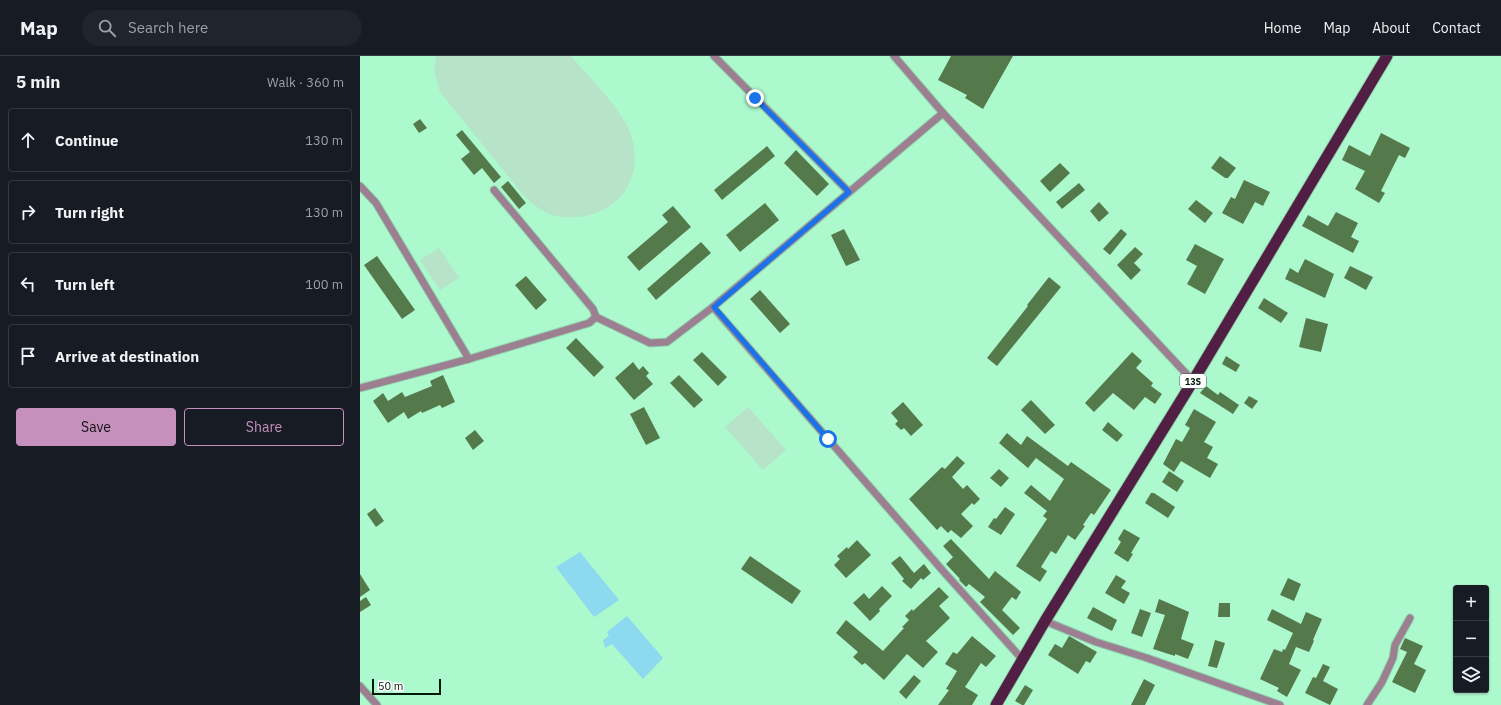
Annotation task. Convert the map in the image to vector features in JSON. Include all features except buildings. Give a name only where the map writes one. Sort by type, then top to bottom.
[{"type":"highway","name":"13S","points":[[1000,704],[1022,660],[1045,621],[1193,381],[1388,56]]},
{"type":"street","points":[[714,56],[849,192]]},
{"type":"street","points":[[894,56],[943,113],[1193,381]]},
{"type":"street","points":[[494,190],[593,309],[596,317],[650,343],[658,344],[667,342],[714,307],[943,113]]},
{"type":"street","points":[[360,186],[376,203],[469,359]]},
{"type":"street","points":[[714,307],[1022,660]]},
{"type":"street","points":[[360,388],[469,359],[589,323],[596,317]]},
{"type":"street","points":[[1366,705],[1382,682],[1393,658],[1395,645],[1410,618]]},
{"type":"street","points":[[1045,621],[1096,642],[1147,658],[1280,705]]},
{"type":"street","points":[[360,686],[377,705]]},
{"type":"green space","points":[[436,56],[571,56],[606,95],[622,117],[632,138],[635,156],[633,173],[627,187],[618,200],[605,209],[591,215],[574,217],[556,216],[547,213],[532,203],[525,197],[440,92],[434,71]]},
{"type":"green space","points":[[439,248],[459,278],[440,290],[420,260]]},
{"type":"green space","points":[[748,407],[786,450],[763,470],[725,427]]},
{"type":"water","points":[[580,552],[619,600],[594,617],[556,567]]},
{"type":"water","points":[[627,616],[663,658],[643,679],[612,644],[605,648],[603,640],[609,636],[607,632]]},
{"type":"route","points":[[755,98],[849,192],[714,307],[828,439]]}]
